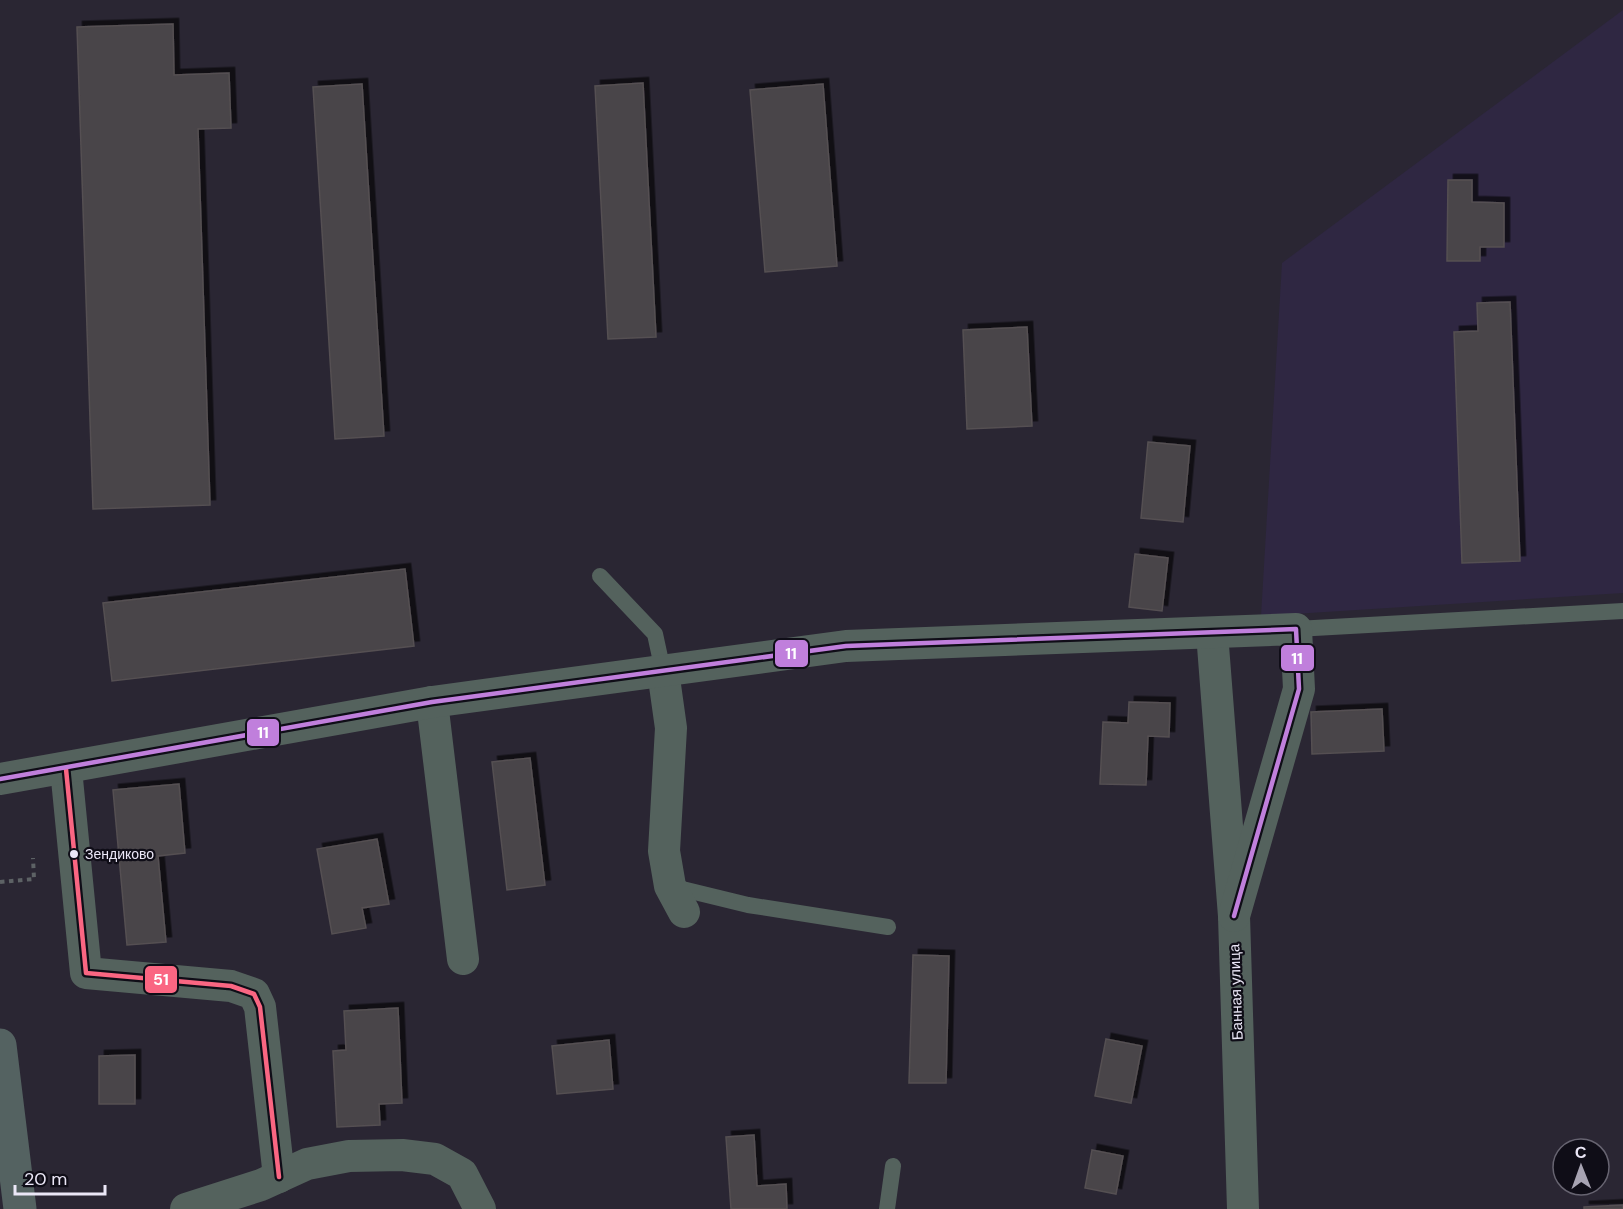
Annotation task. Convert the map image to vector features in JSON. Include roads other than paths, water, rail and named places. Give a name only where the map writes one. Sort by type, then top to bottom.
[{"type":"main road","points":[[0,1045],[20,1209]]},
{"type":"street","points":[[0,779],[432,702],[846,646],[1296,629],[1299,689],[1234,916]]},
{"type":"street","name":"Банная улица","points":[[1212,633],[1234,916],[1243,1209]]},
{"type":"street","points":[[663,671],[671,728],[664,851],[677,899]]},
{"type":"street","points":[[432,702],[463,959]]},
{"type":"street","points":[[66,769],[86,973],[231,986],[254,994],[260,1007],[279,1177]]},
{"type":"street","points":[[186,1209],[261,1185],[307,1164],[349,1156],[402,1155],[435,1159],[462,1174],[480,1209]]},
{"type":"lane","points":[[600,576],[655,634],[663,671]]},
{"type":"lane","points":[[1296,629],[1623,611]]},
{"type":"lane","points":[[677,899],[747,905],[888,927]]},
{"type":"lane","points":[[887,1209],[893,1166]]},
{"type":"place","name":"Зендиково","points":[[74,854]]}]
